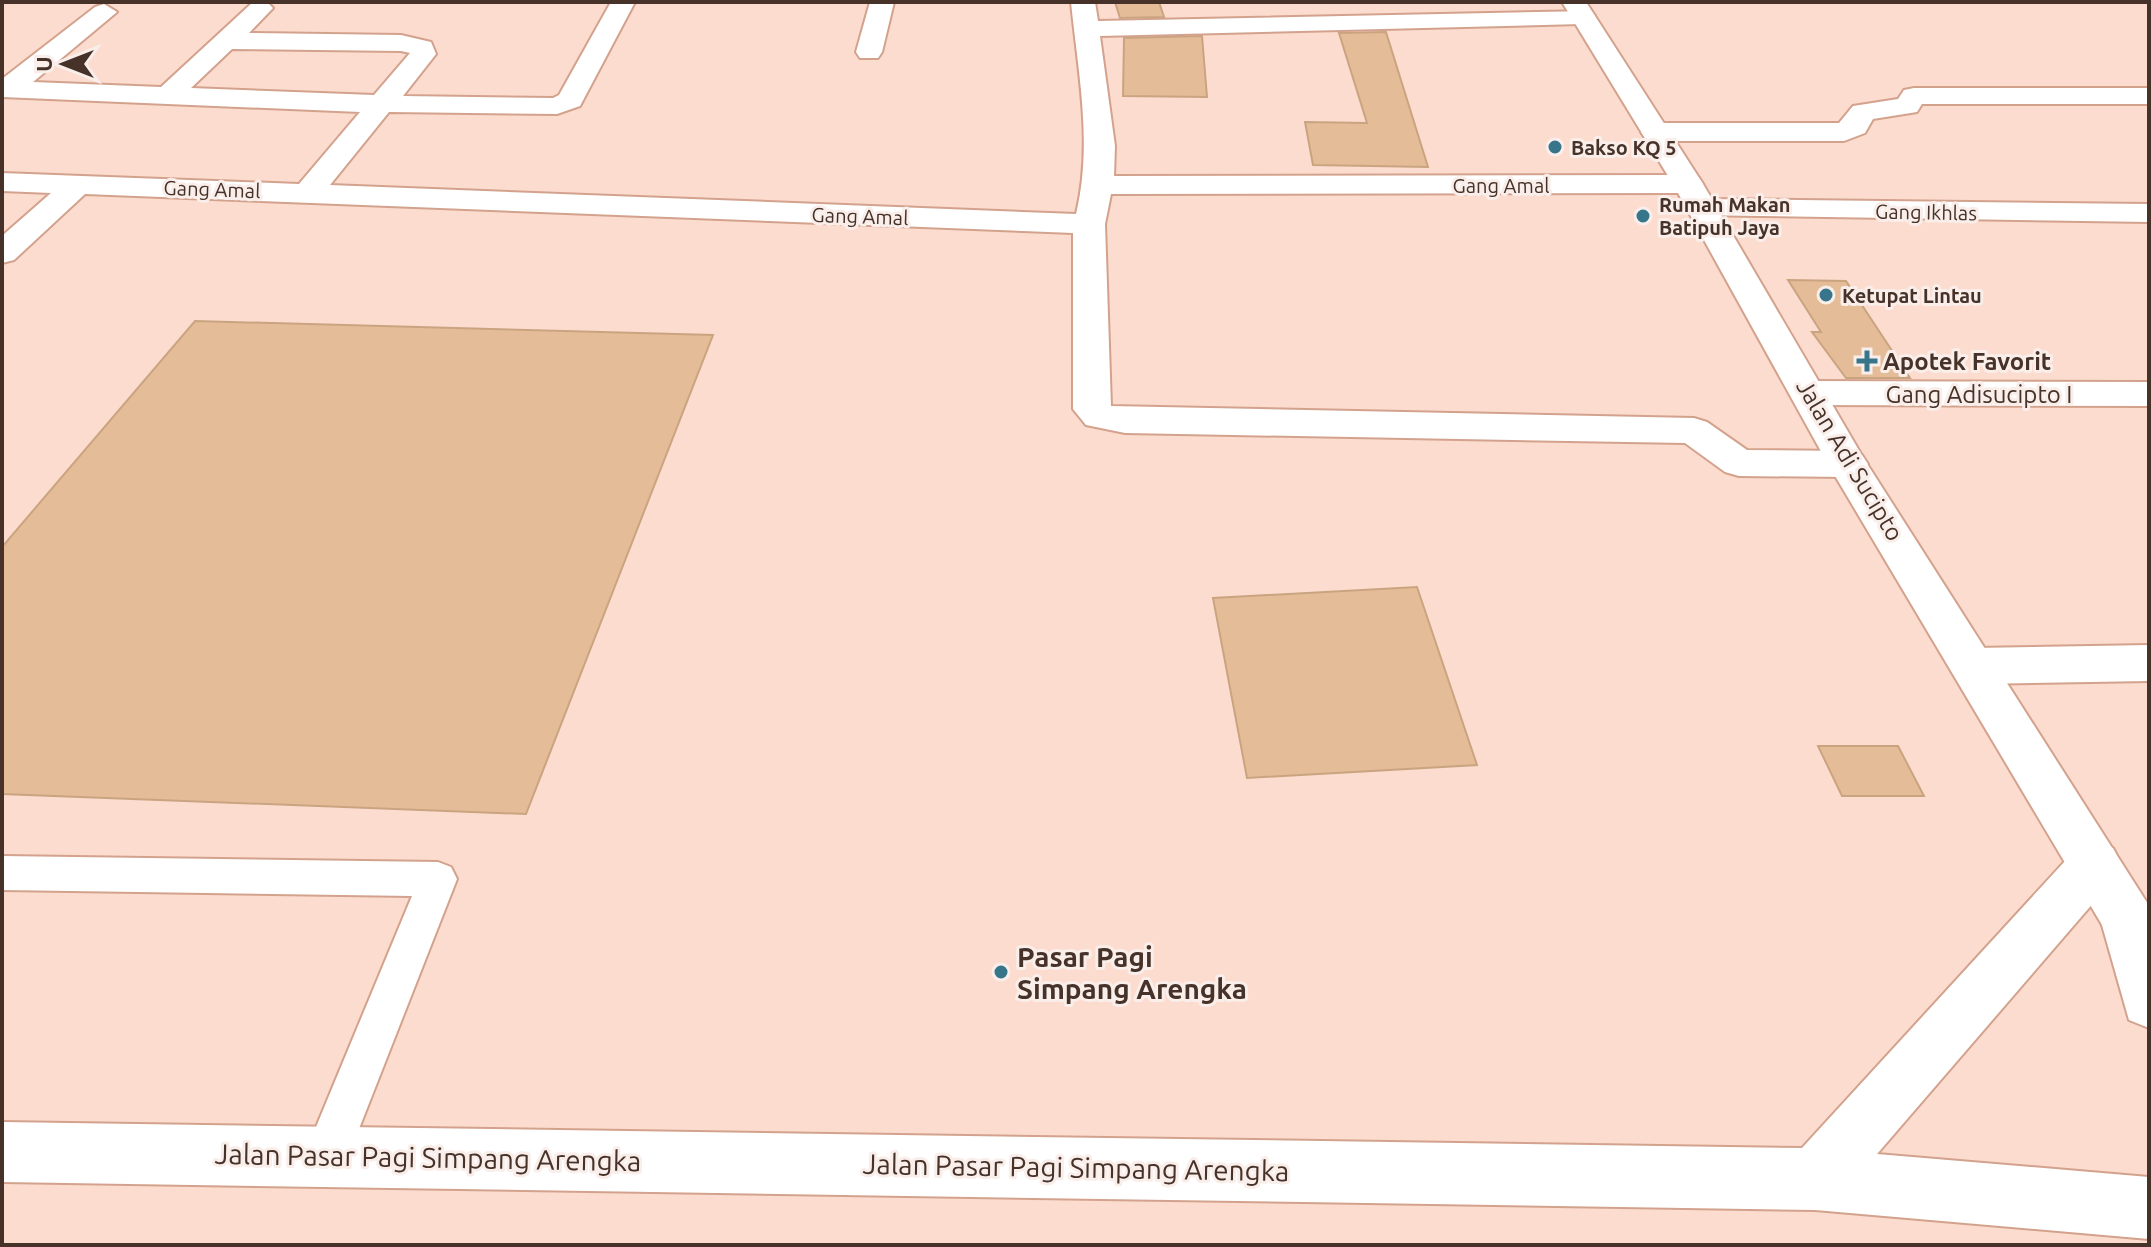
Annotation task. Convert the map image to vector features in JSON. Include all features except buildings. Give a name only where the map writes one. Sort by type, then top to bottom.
[{"type":"street","points":[[5,89],[380,104],[564,104],[570,100],[623,2]]},
{"type":"street","points":[[869,52],[882,2]]},
{"type":"street","points":[[168,95],[261,8]]},
{"type":"street","points":[[1578,9],[1085,16],[1100,146],[1098,185],[1089,224],[1092,409],[1099,416],[1125,421],[1694,431],[1739,463],[1848,464]]},
{"type":"street","name":"Jalan Adi Sucipto","points":[[1578,9],[1695,196],[1848,464],[2138,930],[2149,1001]]},
{"type":"street","points":[[5,89],[104,12]]},
{"type":"street","points":[[226,41],[401,43],[422,48],[423,54],[308,193]]},
{"type":"street","points":[[1655,132],[1844,132],[1855,127],[1863,112],[1907,106],[1914,96],[2149,96]]},
{"type":"street","name":"Gang Amal","points":[[2,182],[1089,224]]},
{"type":"street","points":[[2,253],[79,184]]},
{"type":"street","name":"Gang Amal","points":[[1098,185],[1695,196]]},
{"type":"street","name":"Gang Ikhlas","points":[[1695,196],[2149,213]]},
{"type":"street","name":"Gang Adisucipto I","points":[[1810,393],[2149,394]]},
{"type":"street","points":[[1973,666],[2149,663]]},
{"type":"street","points":[[1815,1179],[2095,864]]},
{"type":"street","name":"Jalan Pasar Pagi Simpang Arengka","points":[[2,1152],[1815,1179],[2149,1208]]},
{"type":"lane","points":[[2,873],[438,879],[326,1156]]},
{"type":"place","name":"Bakso KQ 5","points":[[1555,147]]},
{"type":"place","name":"Rumah Makan Batipuh Jaya","points":[[1643,216]]},
{"type":"place","name":"Ketupat Lintau","points":[[1826,295]]},
{"type":"place","name":"Apotek Favorit","points":[[1867,361]]},
{"type":"place","name":"Pasar Pagi Simpang Arengka","points":[[1001,972]]}]
